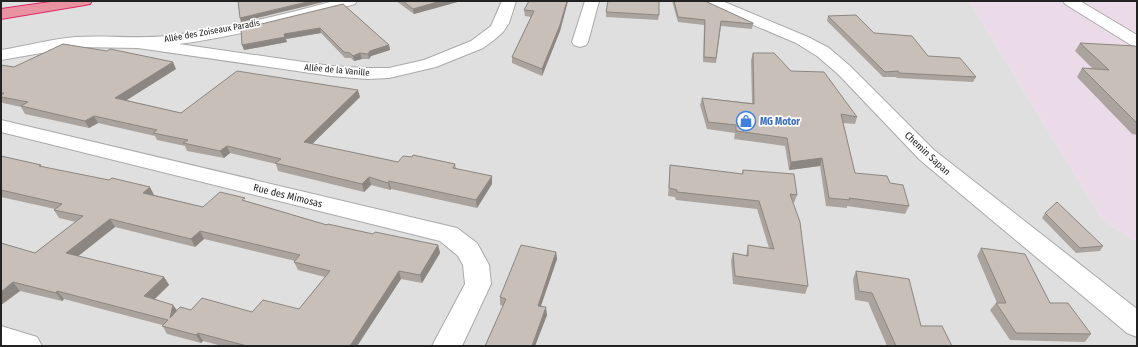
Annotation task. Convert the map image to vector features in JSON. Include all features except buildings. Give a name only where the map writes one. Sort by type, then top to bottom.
[{"type":"highway","points":[[1,3],[13,1]]},
{"type":"highway","points":[[1,14],[85,1]]},
{"type":"street","name":"Allée des Zoiseaux Paradis","points":[[1,55],[94,40],[138,43],[208,34],[303,14],[350,1]]},
{"type":"street","name":"Allée de la Vanille","points":[[138,43],[331,71],[359,74],[389,73],[414,68],[468,50],[489,38],[502,21],[509,1]]},
{"type":"street","points":[[580,42],[592,1]]},
{"type":"street","name":"Chemin Sapan","points":[[709,1],[802,40],[823,52],[844,70],[927,155],[1137,325]]},
{"type":"street","points":[[1070,1],[1137,42]]},
{"type":"street","name":"Rue des Mimosas","points":[[1,126],[448,234],[468,250],[476,265],[478,284],[447,346]]},
{"type":"street","points":[[1,338],[27,346]]},
{"type":"shaded area","points":[[1,1],[969,1],[1102,219],[1137,242],[1137,346],[1,346]]},
{"type":"shaded area","points":[[969,1],[1137,1],[1137,242],[1102,219]]},
{"type":"place","name":"MG Motor","points":[[746,121]]}]
